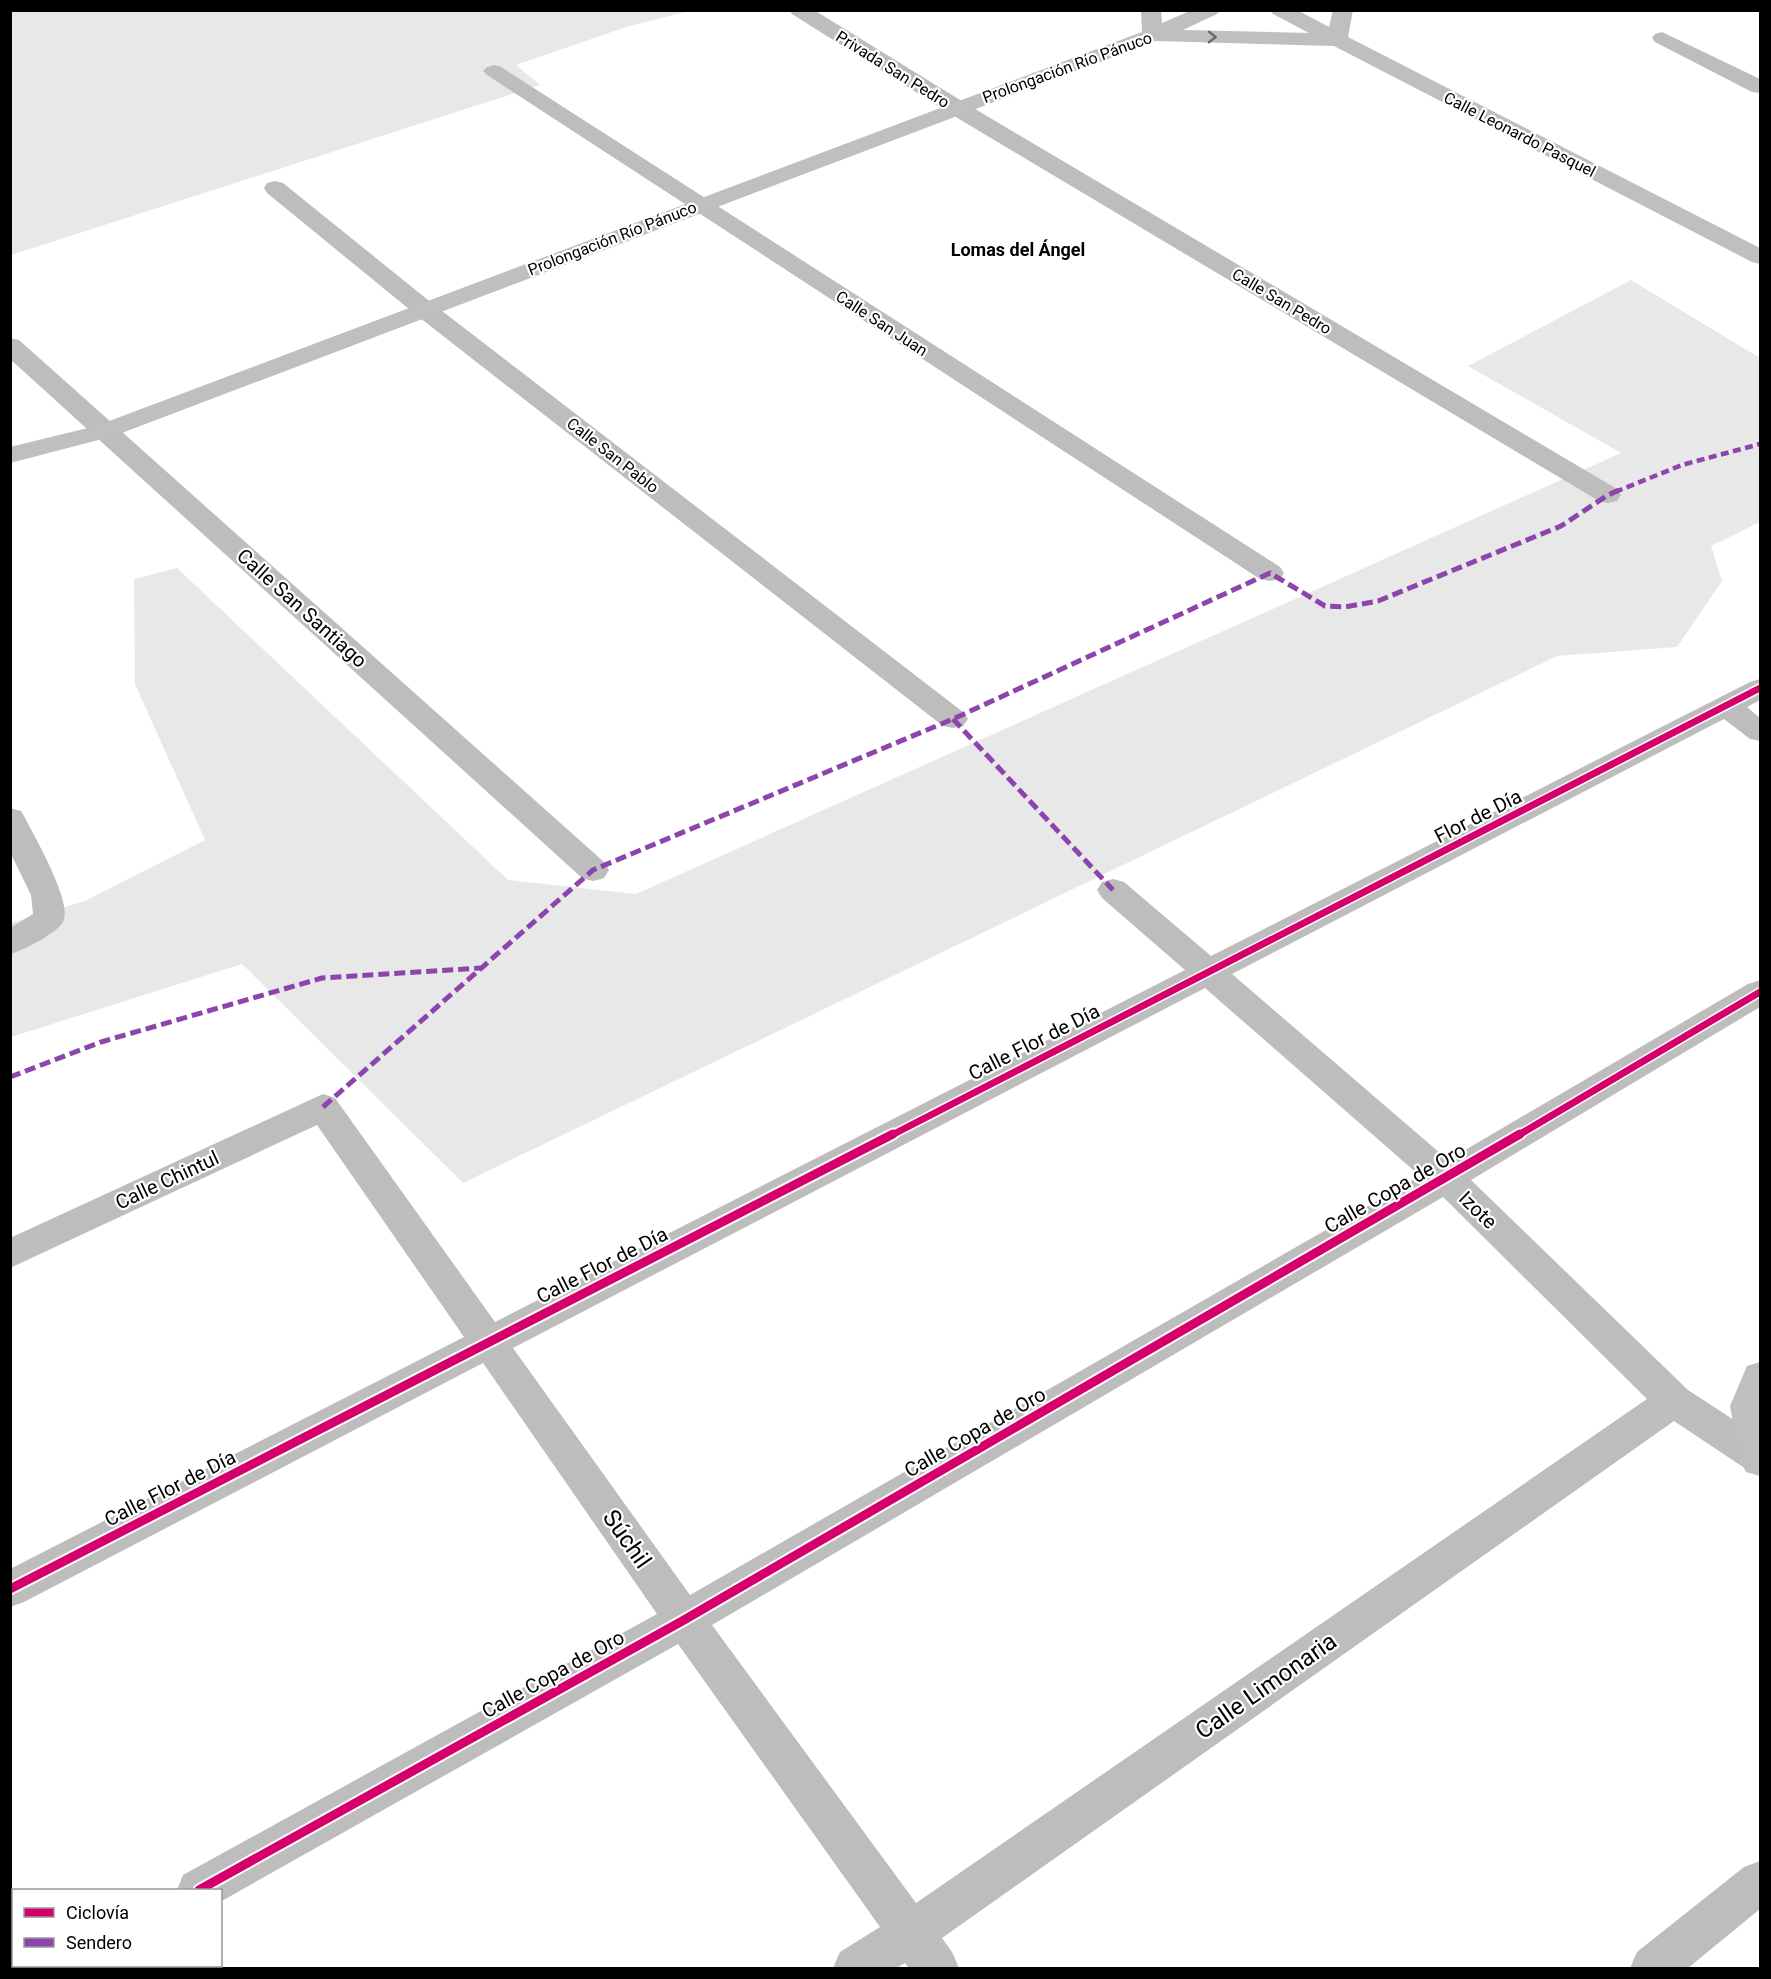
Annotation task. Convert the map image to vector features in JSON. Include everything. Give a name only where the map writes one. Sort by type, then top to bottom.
[{"type":"street","name":"Privada San Pedro","points":[[799,10],[957,108]]},
{"type":"street","points":[[1151,10],[1153,35],[1337,40],[1342,10]]},
{"type":"street","name":"Prolongación Río Pánuco","points":[[10,455],[105,430],[1153,35],[1210,10]]},
{"type":"street","name":"Calle Leonardo Pasquel","points":[[1280,10],[1761,257]]},
{"type":"street","points":[[1662,38],[1761,87]]},
{"type":"street","name":"Calle San Juan","points":[[494,71],[1270,573]]},
{"type":"street","name":"Calle San Pedro","points":[[957,108],[1608,495]]},
{"type":"street","name":"Calle San Pablo","points":[[275,188],[424,309],[953,719]]},
{"type":"street","name":"Calle San Santiago","points":[[10,345],[593,870]]},
{"type":"street","name":"Flor de Día","points":[[1209,971],[1728,707],[1761,688]]},
{"type":"street","points":[[1728,707],[1761,732]]},
{"type":"street","points":[[10,818],[47,895],[49,919],[10,943]]},
{"type":"street","name":"Izote","points":[[1113,890],[1446,1178],[1674,1401],[1760,1458]]},
{"type":"street","name":"Calle Flor de Día","points":[[10,1589],[1209,971]]},
{"type":"street","name":"Calle Copa de Oro","points":[[202,1889],[684,1620],[1446,1178],[1761,992]]},
{"type":"street","name":"Súchil","points":[[323,1107],[684,1620],[936,1968]]},
{"type":"street","name":"Calle Chintul","points":[[10,1254],[323,1107]]},
{"type":"street","points":[[1760,1458],[1749,1406],[1761,1377]]},
{"type":"street","name":"Calle Limonaria","points":[[856,1968],[910,1934],[1674,1401]]},
{"type":"street","points":[[1653,1968],[1761,1882]]},
{"type":"shaded area","points":[[11,11],[689,11],[626,27],[516,65],[540,85],[11,255]]},
{"type":"shaded area","points":[[1631,280],[1760,358],[1760,522],[1711,546],[1722,581],[1677,647],[1557,656],[463,1183],[242,964],[11,1037],[11,923],[85,901],[205,840],[135,684],[134,579],[177,568],[508,880],[636,894],[1621,453],[1468,366]]},
{"type":"marked path","points":[[323,1107],[593,870],[953,719],[1270,573],[1325,606],[1345,607],[1378,601],[1561,526],[1608,495],[1682,465],[1760,444]]},
{"type":"marked path","points":[[953,719],[1113,890]]},
{"type":"marked path","points":[[10,1077],[101,1042],[322,978],[480,968]]},
{"type":"cycle path","points":[[10,1589],[1760,688]]},
{"type":"cycle path","points":[[201,1889],[684,1620],[1446,1178],[1760,992]]},
{"type":"district","name":"Lomas del Ángel","points":[[1018,250]]}]
